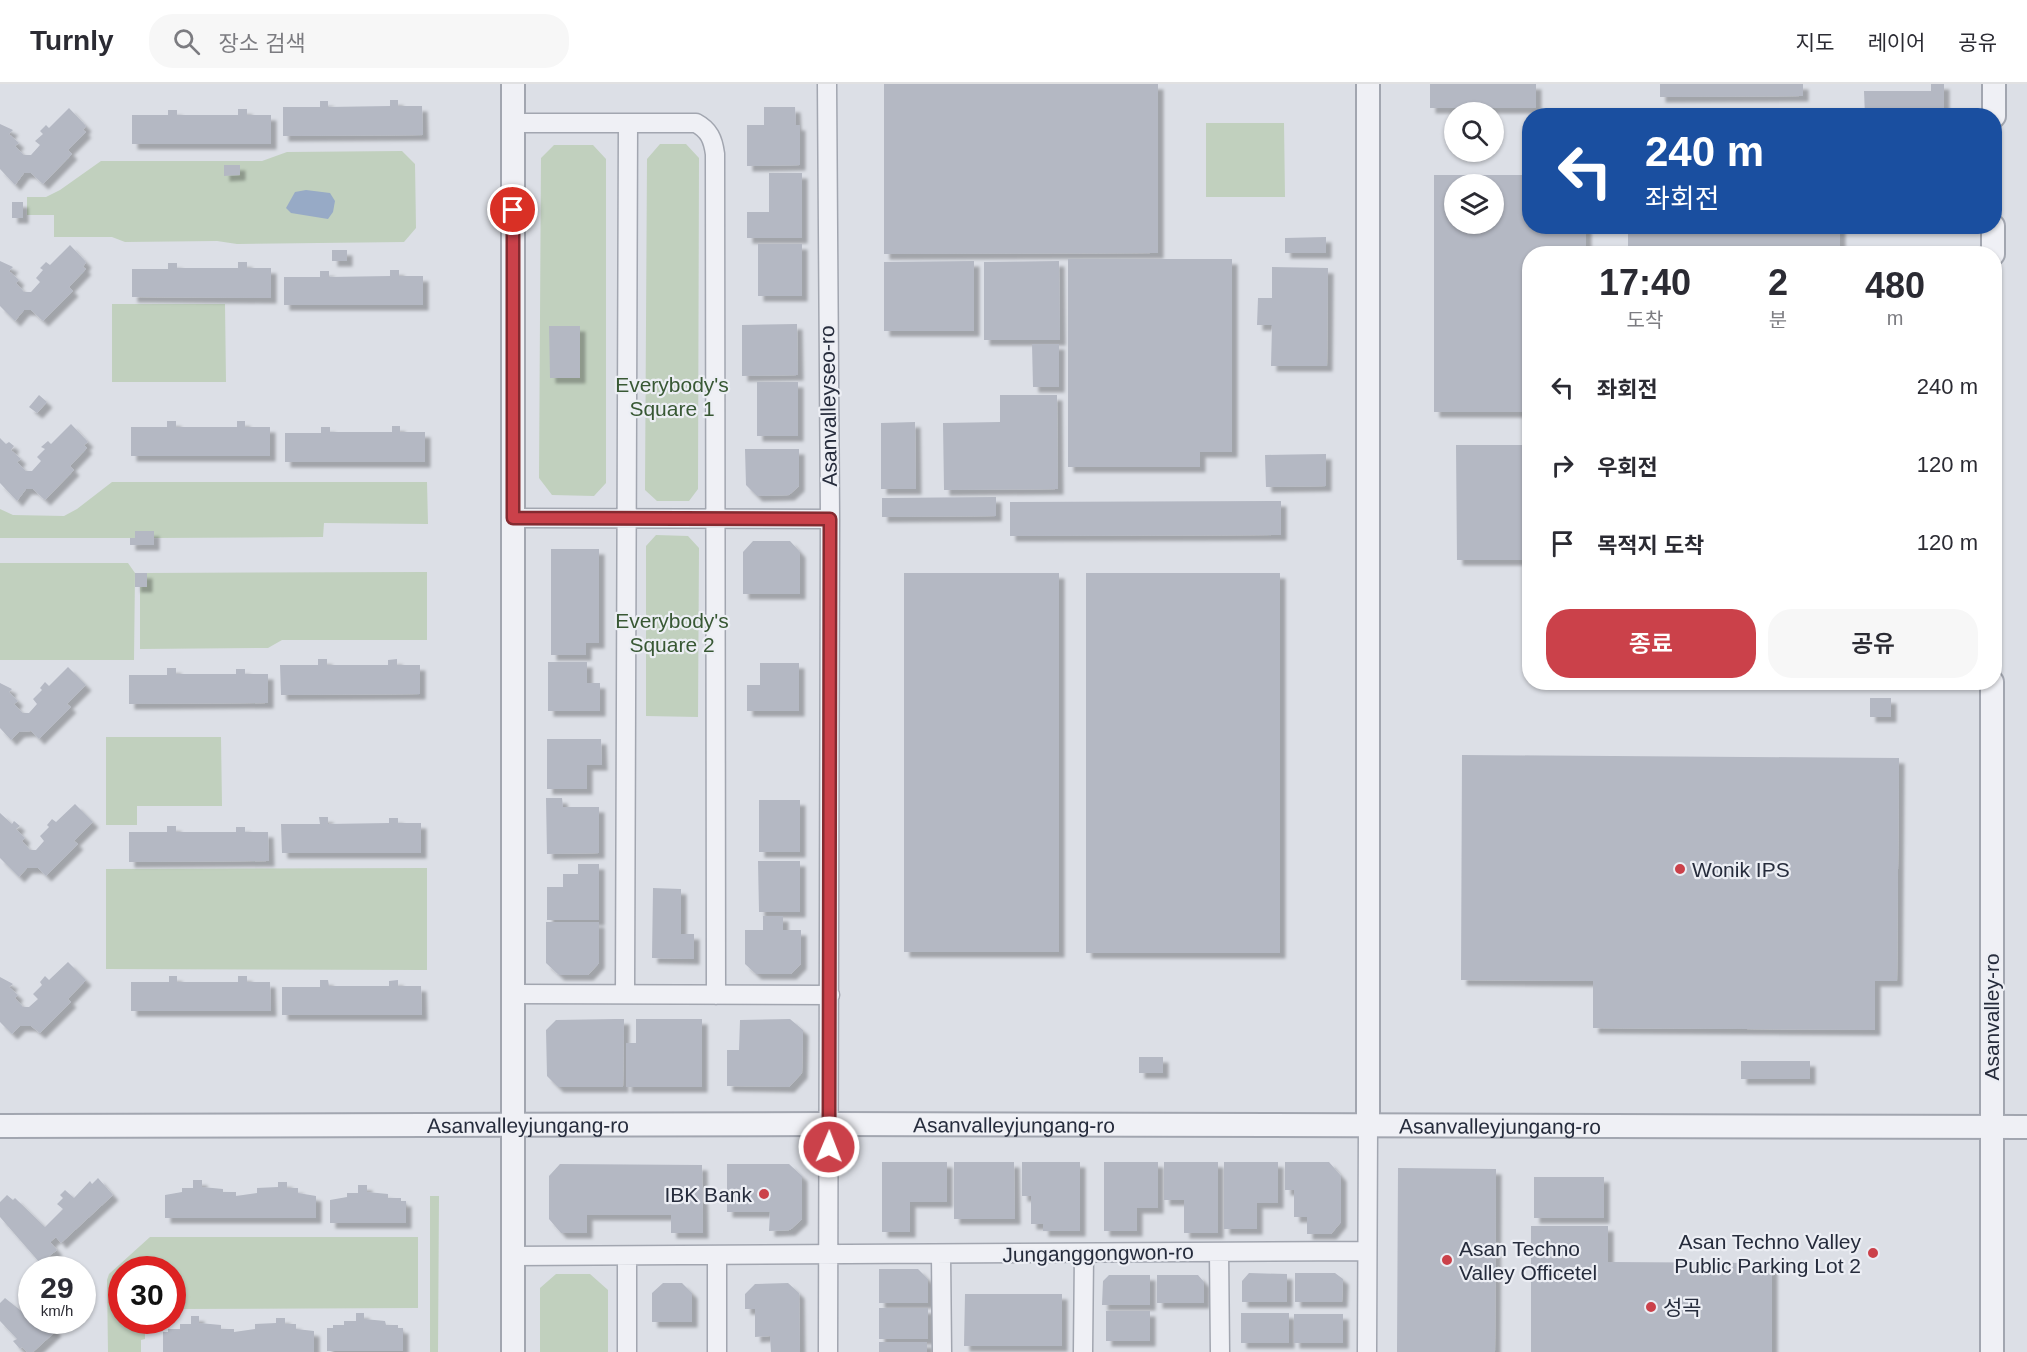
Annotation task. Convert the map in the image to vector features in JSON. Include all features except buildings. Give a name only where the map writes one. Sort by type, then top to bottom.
[{"type":"street","points":[[513,84],[513,1352]]},
{"type":"street","name":"Asanvalleyseo-ro","points":[[827,84],[830,519],[829,1124]]},
{"type":"street","points":[[1367,1352],[1368,84]]},
{"type":"street","points":[[1994,84],[1994,108]]},
{"type":"street","points":[[513,123],[696,123],[704,127],[712,138],[715,154],[716,995]]},
{"type":"street","points":[[626,994],[628,123]]},
{"type":"street","points":[[513,518],[830,519]]},
{"type":"street","name":"Asanvalley-ro","points":[[1992,690],[1992,1352]]},
{"type":"street","points":[[513,994],[830,995]]},
{"type":"street","points":[[828,1352],[829,1124]]},
{"type":"street","name":"Asanvalleyjungang-ro","points":[[0,1126],[512,1127],[829,1124],[2027,1127]]},
{"type":"street","name":"Junganggongwon-ro","points":[[513,1256],[1367,1251]]},
{"type":"street","points":[[1219,1252],[1220,1352]]},
{"type":"street","points":[[1083,1352],[1084,1254]]},
{"type":"street","points":[[942,1255],[942,1352]]},
{"type":"street","points":[[627,1256],[627,1352]]},
{"type":"street","points":[[717,1256],[717,1352]]},
{"type":"green space","points":[[1206,123],[1284,123],[1285,197],[1206,197]]},
{"type":"green space","name":"Everybody's Square 1","points":[[660,144],[686,144],[699,158],[698,489],[689,501],[657,501],[645,490],[647,159]]},
{"type":"green space","points":[[554,145],[593,145],[606,159],[606,483],[594,496],[552,495],[539,478],[541,158]]},
{"type":"green space","points":[[402,151],[415,164],[416,228],[404,242],[237,244],[217,241],[125,242],[112,237],[54,237],[54,215],[27,215],[27,197],[46,197],[60,190],[101,161],[262,161],[287,152]]},
{"type":"green space","points":[[112,304],[225,304],[226,382],[112,382]]},
{"type":"green space","points":[[112,482],[427,482],[428,524],[324,523],[323,537],[154,538],[154,531],[135,531],[135,538],[0,538],[0,509],[13,515],[64,516],[77,509]]},
{"type":"green space","name":"Everybody's Square 2","points":[[656,535],[688,536],[699,548],[698,717],[646,716],[646,546]]},
{"type":"green space","points":[[0,563],[128,563],[135,573],[134,660],[0,660]]},
{"type":"green space","points":[[427,572],[427,640],[282,640],[268,648],[140,649],[140,587],[147,573]]},
{"type":"green space","points":[[106,737],[221,737],[222,806],[137,806],[137,825],[106,825]]},
{"type":"green space","points":[[427,868],[427,970],[106,969],[106,869]]},
{"type":"green space","points":[[430,1196],[439,1196],[438,1352],[430,1352]]},
{"type":"green space","points":[[150,1237],[418,1237],[418,1308],[186,1309],[186,1256],[129,1256]]},
{"type":"green space","points":[[556,1274],[590,1274],[608,1290],[608,1352],[540,1352],[540,1288]]},
{"type":"green space","points":[[108,1277],[108,1334],[145,1334],[145,1339],[141,1340],[141,1352],[108,1352],[107,1280]]},
{"type":"water","points":[[306,190],[330,193],[335,201],[333,212],[328,219],[291,213],[286,208],[295,192]]},
{"type":"place","name":"Wonik IPS","points":[[1680,869]]},
{"type":"place","name":"IBK Bank","points":[[764,1194]]},
{"type":"place","name":"Asan Techno Valley Public Parking Lot 2","points":[[1873,1253]]},
{"type":"place","name":"Asan Techno Valley Officetel","points":[[1447,1260]]},
{"type":"place","name":"성곡","points":[[1651,1307]]},
{"type":"route","points":[[513,210],[513,518],[830,519],[829,1147]]}]
